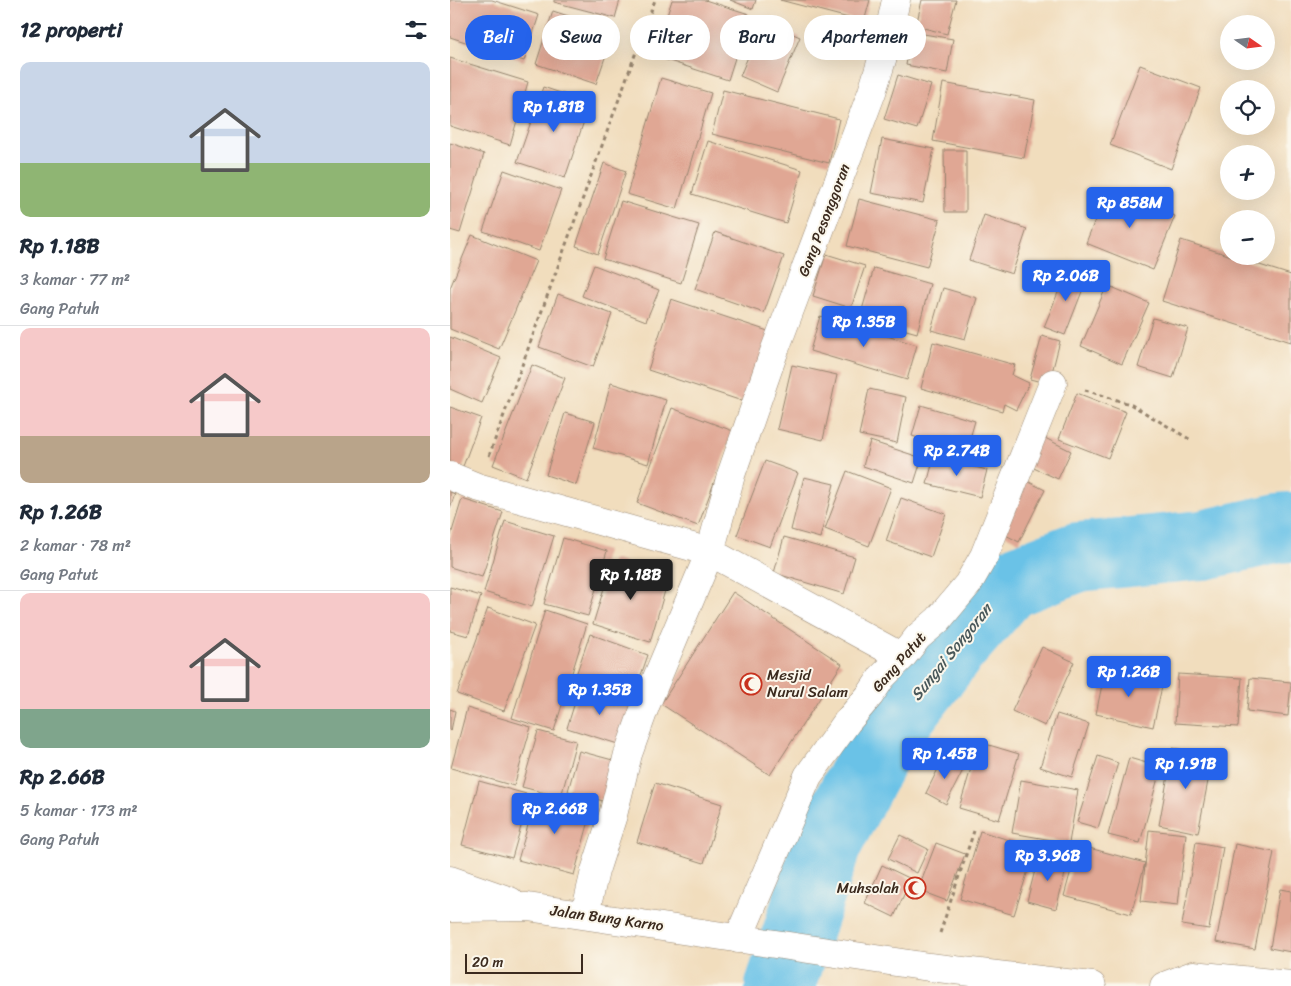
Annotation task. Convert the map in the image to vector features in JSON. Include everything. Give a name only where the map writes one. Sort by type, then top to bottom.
[{"type":"street","name":"Gang Pesonggoran","points":[[585,914],[594,871],[612,815],[628,754],[646,704],[710,552],[731,475],[774,352],[872,92],[885,50],[896,0]]},
{"type":"street","name":"Gang Patut","points":[[750,940],[808,776],[882,677],[918,637],[938,620],[968,584],[980,563],[1053,383]]},
{"type":"street","points":[[450,476],[477,487],[710,552],[902,657]]},
{"type":"street","points":[[450,880],[528,907]]},
{"type":"street","name":"Jalan Bung Karno","points":[[450,908],[528,907],[585,914],[929,967]]},
{"type":"street","points":[[929,967],[1092,986]]},
{"type":"street","points":[[1164,986],[1193,975],[1291,985]]},
{"type":"path","points":[[477,487],[655,0]]},
{"type":"path","points":[[1053,383],[1108,396],[1130,404],[1191,440]]},
{"type":"path","points":[[929,967],[974,831]]},
{"type":"building","points":[[450,0],[492,0],[539,15],[532,36],[532,15],[465,15],[465,42],[450,37]]},
{"type":"building","points":[[554,0],[620,0],[616,15],[604,15],[554,2]]},
{"type":"building","points":[[672,0],[705,0],[749,14],[720,15],[720,60],[734,60],[728,80],[666,60],[710,60],[710,15],[667,15]]},
{"type":"building","points":[[730,0],[756,0],[753,9]]},
{"type":"building","points":[[780,0],[870,0],[866,15],[837,15]]},
{"type":"building","points":[[922,0],[956,0],[947,34],[926,29],[926,15],[919,15]]},
{"type":"building","points":[[553,11],[565,15],[552,15]]},
{"type":"building","points":[[794,34],[800,37],[794,51]]},
{"type":"building","points":[[926,34],[953,39],[947,73],[906,65],[907,60],[926,60]]},
{"type":"building","points":[[542,45],[542,60],[604,60],[596,84],[536,64]]},
{"type":"building","points":[[450,58],[528,82],[510,145],[450,126]]},
{"type":"building","points":[[747,60],[790,60],[777,92],[740,76]]},
{"type":"building","points":[[1140,65],[1201,88],[1171,169],[1110,145]]},
{"type":"building","points":[[898,75],[931,85],[917,129],[884,119]]},
{"type":"building","points":[[661,78],[711,93],[677,209],[627,194]]},
{"type":"building","points":[[943,83],[1035,100],[1024,158],[933,141]]},
{"type":"building","points":[[543,87],[590,103],[565,178],[517,162]]},
{"type":"building","points":[[723,90],[839,119],[829,163],[712,134]]},
{"type":"building","points":[[882,139],[934,149],[923,203],[871,193]]},
{"type":"building","points":[[708,141],[802,170],[786,223],[692,194]]},
{"type":"building","points":[[450,143],[484,154],[460,233],[450,230]]},
{"type":"building","points":[[944,150],[966,150],[966,212],[945,212]]},
{"type":"building","points":[[604,163],[626,171],[598,254],[576,246]]},
{"type":"building","points":[[504,170],[561,190],[539,251],[483,231]]},
{"type":"building","points":[[1107,189],[1175,216],[1153,270],[1086,243]]},
{"type":"building","points":[[859,199],[940,220],[927,267],[847,246]]},
{"type":"building","points":[[621,201],[699,225],[681,283],[603,259]]},
{"type":"building","points":[[984,215],[1027,229],[1012,274],[969,260]]},
{"type":"building","points":[[715,232],[784,256],[764,313],[695,289]]},
{"type":"building","points":[[472,235],[536,261],[499,349],[450,329],[450,288]]},
{"type":"building","points":[[1181,240],[1220,252],[1220,265],[1260,265],[1291,275],[1291,342],[1162,301]]},
{"type":"building","points":[[826,254],[865,266],[851,308],[813,296]]},
{"type":"building","points":[[594,265],[659,290],[646,321],[582,296]]},
{"type":"building","points":[[874,268],[930,284],[917,333],[860,317]]},
{"type":"building","points":[[1068,268],[1088,276],[1065,335],[1044,327]]},
{"type":"building","points":[[1107,285],[1149,303],[1122,364],[1081,346]]},
{"type":"building","points":[[943,288],[977,298],[965,339],[931,330]]},
{"type":"building","points":[[558,294],[612,314],[593,367],[539,347]]},
{"type":"building","points":[[671,299],[771,332],[748,403],[648,370]]},
{"type":"building","points":[[820,316],[917,345],[907,380],[810,351]]},
{"type":"building","points":[[1153,318],[1188,328],[1173,378],[1138,367]]},
{"type":"building","points":[[1042,336],[1060,341],[1049,384],[1030,379]]},
{"type":"building","points":[[450,337],[501,358],[482,403],[450,389]]},
{"type":"building","points":[[933,342],[1015,365],[1012,375],[1029,383],[1016,410],[1004,404],[1002,411],[921,388]]},
{"type":"building","points":[[532,365],[565,378],[526,478],[493,465]]},
{"type":"building","points":[[792,365],[837,375],[823,440],[777,429]]},
{"type":"building","points":[[611,383],[666,400],[648,464],[593,448]]},
{"type":"building","points":[[869,389],[906,397],[897,443],[859,435]]},
{"type":"building","points":[[1077,393],[1126,412],[1108,458],[1059,439]]},
{"type":"building","points":[[921,405],[975,421],[966,452],[912,436]]},
{"type":"building","points":[[450,407],[481,418],[462,469],[450,464]]},
{"type":"building","points":[[672,408],[733,431],[698,526],[637,503]]},
{"type":"building","points":[[565,413],[595,422],[576,485],[546,475]]},
{"type":"building","points":[[1041,436],[1071,451],[1058,479],[1027,465]]},
{"type":"building","points":[[870,441],[922,458],[914,483],[863,466]]},
{"type":"building","points":[[934,457],[987,470],[980,497],[927,484]]},
{"type":"building","points":[[765,461],[798,473],[770,547],[737,535]]},
{"type":"building","points":[[847,471],[891,488],[869,546],[825,529]]},
{"type":"building","points":[[804,477],[834,484],[820,538],[791,530]]},
{"type":"building","points":[[1023,479],[1045,490],[1019,542],[996,530]]},
{"type":"building","points":[[450,492],[455,494],[450,508]]},
{"type":"building","points":[[901,498],[946,514],[931,557],[886,541]]},
{"type":"building","points":[[462,499],[503,512],[482,577],[450,567],[450,538]]},
{"type":"building","points":[[505,521],[554,536],[532,607],[484,592]]},
{"type":"building","points":[[784,537],[855,557],[844,594],[774,573]]},
{"type":"building","points":[[563,538],[607,551],[588,616],[544,604]]},
{"type":"building","points":[[613,559],[669,577],[650,642],[593,624]]},
{"type":"building","points":[[450,587],[481,596],[468,636],[450,631]]},
{"type":"building","name":"Mesjid Nurul Salam","points":[[733,592],[842,664],[770,775],[661,704]]},
{"type":"building","points":[[488,608],[535,625],[504,711],[457,694]]},
{"type":"building","points":[[545,610],[587,624],[554,731],[512,718]]},
{"type":"building","points":[[590,634],[648,655],[634,695],[576,675]]},
{"type":"building","points":[[1042,647],[1074,662],[1045,726],[1012,711]]},
{"type":"building","points":[[1105,670],[1163,682],[1153,727],[1096,714]]},
{"type":"building","points":[[1178,674],[1242,678],[1238,727],[1175,723]]},
{"type":"building","points":[[1250,678],[1291,682],[1288,716],[1247,711]]},
{"type":"building","points":[[580,686],[634,704],[621,745],[567,728]]},
{"type":"building","points":[[467,708],[531,727],[514,786],[451,768]]},
{"type":"building","points":[[450,709],[455,711],[451,731],[450,730]]},
{"type":"building","points":[[1057,714],[1089,724],[1072,777],[1040,767]]},
{"type":"building","points":[[538,731],[576,741],[561,797],[522,787]]},
{"type":"building","points":[[979,742],[1019,754],[999,820],[959,808]]},
{"type":"building","points":[[1173,748],[1213,755],[1198,833],[1159,825]]},
{"type":"building","points":[[579,751],[620,762],[610,803],[568,791]]},
{"type":"building","points":[[1098,756],[1118,763],[1098,828],[1077,822]]},
{"type":"building","points":[[944,757],[964,768],[946,804],[926,793]]},
{"type":"building","points":[[1129,758],[1161,767],[1140,843],[1108,835]]},
{"type":"building","points":[[1021,780],[1078,790],[1069,843],[1012,833]]},
{"type":"building","points":[[479,781],[530,795],[512,858],[462,845]]},
{"type":"building","points":[[655,783],[722,804],[704,863],[637,842]]},
{"type":"building","points":[[537,794],[592,810],[574,875],[518,860]]},
{"type":"building","points":[[1149,830],[1186,834],[1178,905],[1141,901]]},
{"type":"building","points":[[980,831],[1035,848],[1014,915],[960,899]]},
{"type":"building","points":[[900,835],[928,849],[917,873],[888,859]]},
{"type":"building","points":[[1196,842],[1223,847],[1209,929],[1182,925]]},
{"type":"building","points":[[936,843],[965,854],[947,901],[918,890]]},
{"type":"building","points":[[1235,844],[1274,852],[1255,949],[1216,942]]},
{"type":"building","points":[[1078,845],[1145,863],[1131,914],[1064,896]]},
{"type":"building","points":[[1039,855],[1068,862],[1056,909],[1027,901]]},
{"type":"building","points":[[882,865],[911,879],[894,917],[865,903]]},
{"type":"building","points":[[1280,889],[1291,891],[1291,952],[1270,948]]},
{"type":"waterway","name":"Sungai Songoran","points":[[780,986],[827,843],[883,738],[952,648],[1008,584],[1078,557],[1203,545],[1291,527]]},
{"type":"place","name":"Mesjid Nurul Salam","points":[[751,684]]},
{"type":"place","name":"Muhsolah","points":[[915,888]]}]
